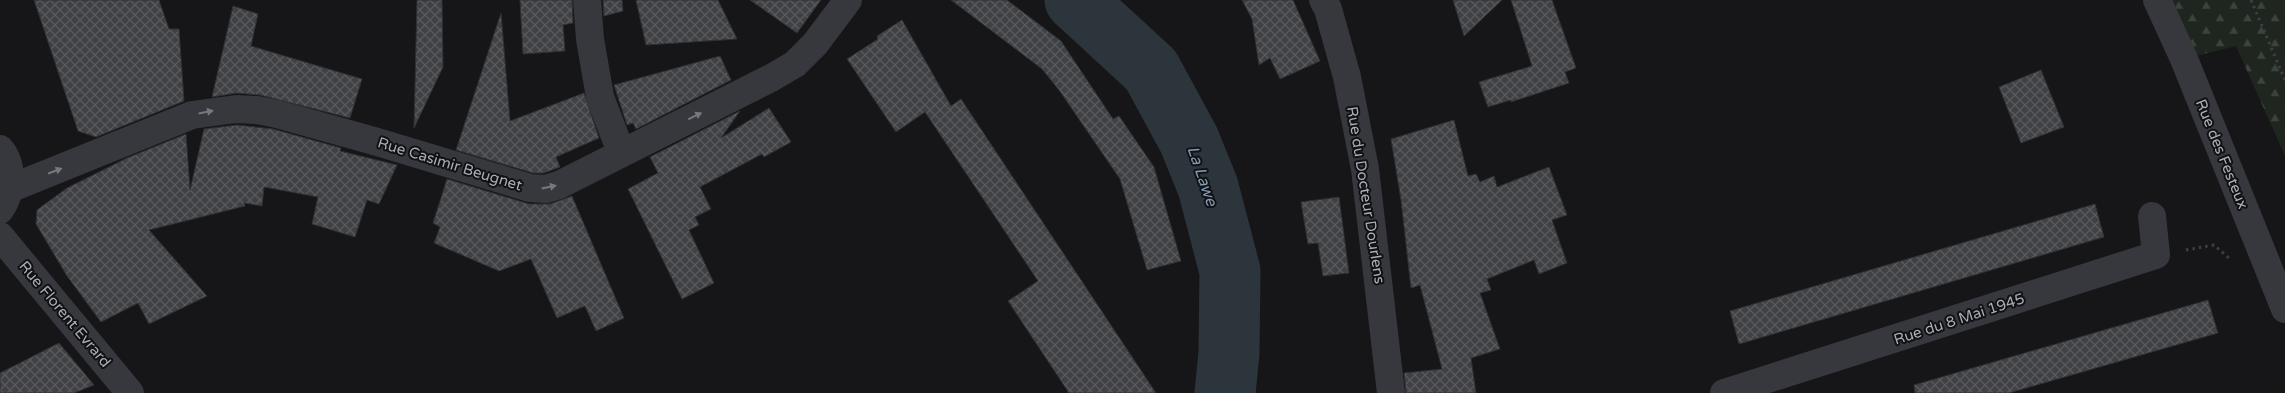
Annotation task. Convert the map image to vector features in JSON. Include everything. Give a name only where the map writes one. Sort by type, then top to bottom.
[{"type":"street","points":[[587,0],[590,39],[600,97],[621,152]]},
{"type":"street","name":"Rue Casimir Beugnet","points":[[5,200],[192,115],[236,109],[257,110],[277,114],[374,140],[530,188],[546,189],[558,185],[771,78],[795,64],[815,44],[848,0]]},
{"type":"street","name":"Rue du Docteur Dourlens","points":[[1323,0],[1328,9],[1347,78],[1365,169],[1391,393]]},
{"type":"street","name":"Rue des Festeux","points":[[2157,0],[2184,59],[2285,309]]},
{"type":"street","points":[[0,148],[10,170],[5,200]]},
{"type":"street","points":[[2152,216],[2156,255]]},
{"type":"street","name":"Rue Florent Evrard","points":[[0,236],[130,393]]},
{"type":"street","name":"Rue du 8 Mai 1945","points":[[1724,393],[2156,255]]},
{"type":"path","points":[[2251,0],[2285,80]]},
{"type":"path","points":[[2156,255],[2214,245],[2248,274],[2270,275]]},
{"type":"green space","points":[[2157,0],[2285,0],[2285,156],[2236,46],[2184,59]]},
{"type":"building","points":[[34,0],[159,0],[169,29],[179,29],[184,101],[96,137],[78,131]]},
{"type":"building","points":[[417,0],[442,0],[443,67],[414,128]]},
{"type":"building","points":[[520,0],[572,0],[573,23],[563,25],[565,51],[523,54]]},
{"type":"building","points":[[603,0],[622,0],[623,11],[604,16]]},
{"type":"building","points":[[636,0],[718,0],[737,39],[646,45]]},
{"type":"building","points":[[750,0],[821,0],[797,33]]},
{"type":"building","points":[[951,0],[1007,0],[1061,41],[1113,119],[1119,116],[1154,167],[1181,261],[1147,270],[1120,179],[1059,90],[1042,69]]},
{"type":"building","points":[[1242,0],[1293,0],[1320,61],[1280,79],[1270,58],[1259,65],[1252,19]]},
{"type":"building","points":[[1453,0],[1502,0],[1464,36]]},
{"type":"building","points":[[1511,0],[1552,0],[1576,68],[1565,72],[1569,83],[1511,102],[1511,100],[1488,107],[1479,82],[1532,66]]},
{"type":"building","points":[[233,6],[258,14],[251,46],[362,79],[350,118],[260,95],[237,93],[212,97]]},
{"type":"building","points":[[501,13],[510,121],[584,93],[599,138],[556,157],[560,167],[544,173],[533,173],[456,150]]},
{"type":"building","points":[[902,20],[951,106],[961,99],[1156,393],[1069,393],[1008,301],[1038,281],[925,112],[896,132],[847,59],[878,39],[877,36]]},
{"type":"building","points":[[720,56],[731,80],[636,129],[633,123],[627,125],[614,85]]},
{"type":"building","points":[[2041,70],[2064,127],[2021,143],[1999,87]]},
{"type":"building","points":[[769,108],[791,142],[764,157],[762,154],[700,187],[711,209],[695,217],[699,225],[689,230],[714,283],[682,299],[628,189],[658,173],[650,157],[740,111],[721,138]]},
{"type":"building","points":[[1454,120],[1468,176],[1476,174],[1480,182],[1494,176],[1497,187],[1549,167],[1567,215],[1552,220],[1567,263],[1539,274],[1534,260],[1487,279],[1491,290],[1480,293],[1500,349],[1471,358],[1476,393],[1406,393],[1404,373],[1442,369],[1420,285],[1411,288],[1401,200],[1391,139]]},
{"type":"building","points":[[237,125],[273,129],[341,148],[340,151],[397,165],[379,204],[367,200],[355,237],[312,224],[318,197],[264,187],[262,206],[244,203],[245,206],[149,230],[207,296],[149,324],[138,303],[101,322],[67,276],[36,224],[37,210],[67,188],[127,158],[186,134],[190,190],[204,129]]},
{"type":"building","points":[[447,179],[529,204],[550,204],[572,196],[624,318],[596,331],[585,306],[557,318],[531,259],[499,271],[434,243],[440,227],[433,223]]},
{"type":"building","points":[[1339,197],[1349,273],[1323,276],[1318,243],[1308,244],[1301,202]]},
{"type":"building","points":[[2095,204],[2104,237],[1739,344],[1730,311]]},
{"type":"building","points":[[2208,300],[2218,333],[2009,393],[1915,393],[1914,385]]},
{"type":"building","points":[[59,343],[94,385],[74,393],[0,393],[0,373]]},
{"type":"waterway","name":"La Lawe","points":[[1075,0],[1151,70],[1189,140],[1208,187],[1230,271],[1229,353],[1225,393]]}]
